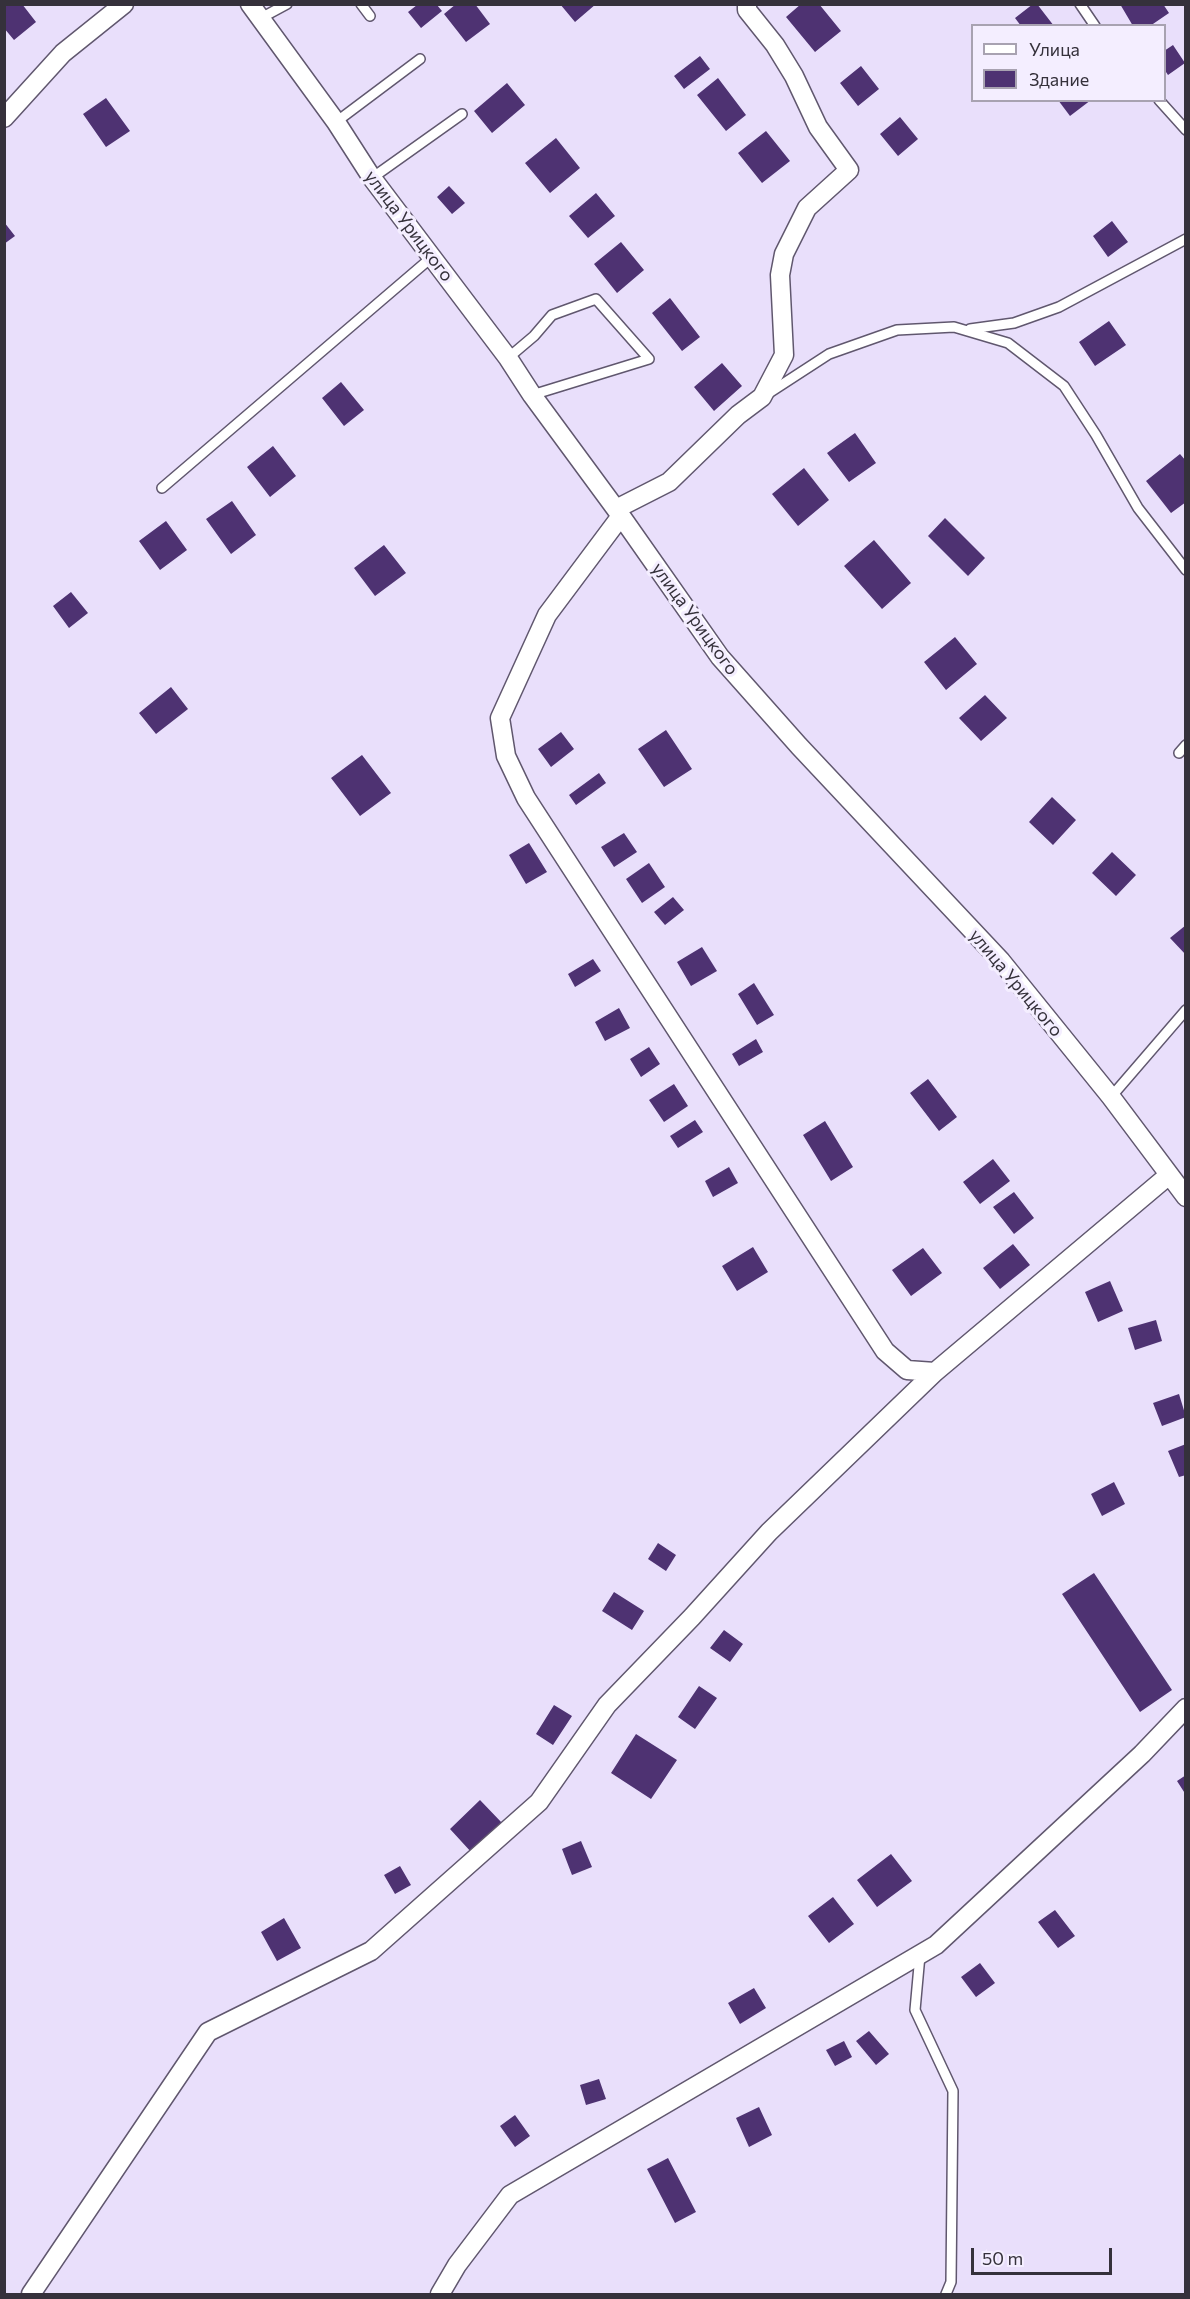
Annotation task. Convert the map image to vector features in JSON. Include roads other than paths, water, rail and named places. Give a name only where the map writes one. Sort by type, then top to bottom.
[{"type":"street","points":[[4,118],[63,53],[124,4]]},
{"type":"street","points":[[747,4],[747,10],[775,45],[794,76],[818,127],[849,170],[807,208],[784,254],[780,275],[784,356],[762,397],[738,415],[669,482],[619,512],[547,615],[500,718],[506,756],[526,798],[885,1351],[907,1370],[935,1372]]},
{"type":"street","name":"улица Урицкого","points":[[256,11],[336,122],[372,178],[508,358],[532,395],[619,512],[720,657],[799,746],[1000,961],[1111,1097],[1185,1197]]},
{"type":"street","points":[[31,2295],[208,2032],[371,1951],[539,1802],[607,1705],[692,1617],[769,1532],[935,1372],[1169,1175]]},
{"type":"street","points":[[440,2295],[457,2265],[510,2195],[936,1946],[1142,1754],[1185,1708]]},
{"type":"lane","points":[[256,11],[287,4]]},
{"type":"lane","points":[[361,4],[370,16]]},
{"type":"lane","points":[[1080,4],[1094,24]]},
{"type":"lane","points":[[336,122],[420,59]]},
{"type":"lane","points":[[1161,102],[1185,130]]},
{"type":"lane","points":[[372,178],[462,114]]},
{"type":"lane","points":[[964,330],[1014,323],[1059,307],[1185,239]]},
{"type":"lane","points":[[162,488],[432,257]]},
{"type":"lane","points":[[508,358],[534,336],[552,315],[596,299],[649,359],[532,395]]},
{"type":"lane","points":[[762,397],[829,354],[897,330],[954,327],[1008,343],[1064,386],[1096,435],[1138,508],[1185,570]]},
{"type":"lane","points":[[1111,1097],[1185,1010]]},
{"type":"lane","points":[[920,1955],[915,2010],[953,2091],[951,2282],[946,2295]]}]
